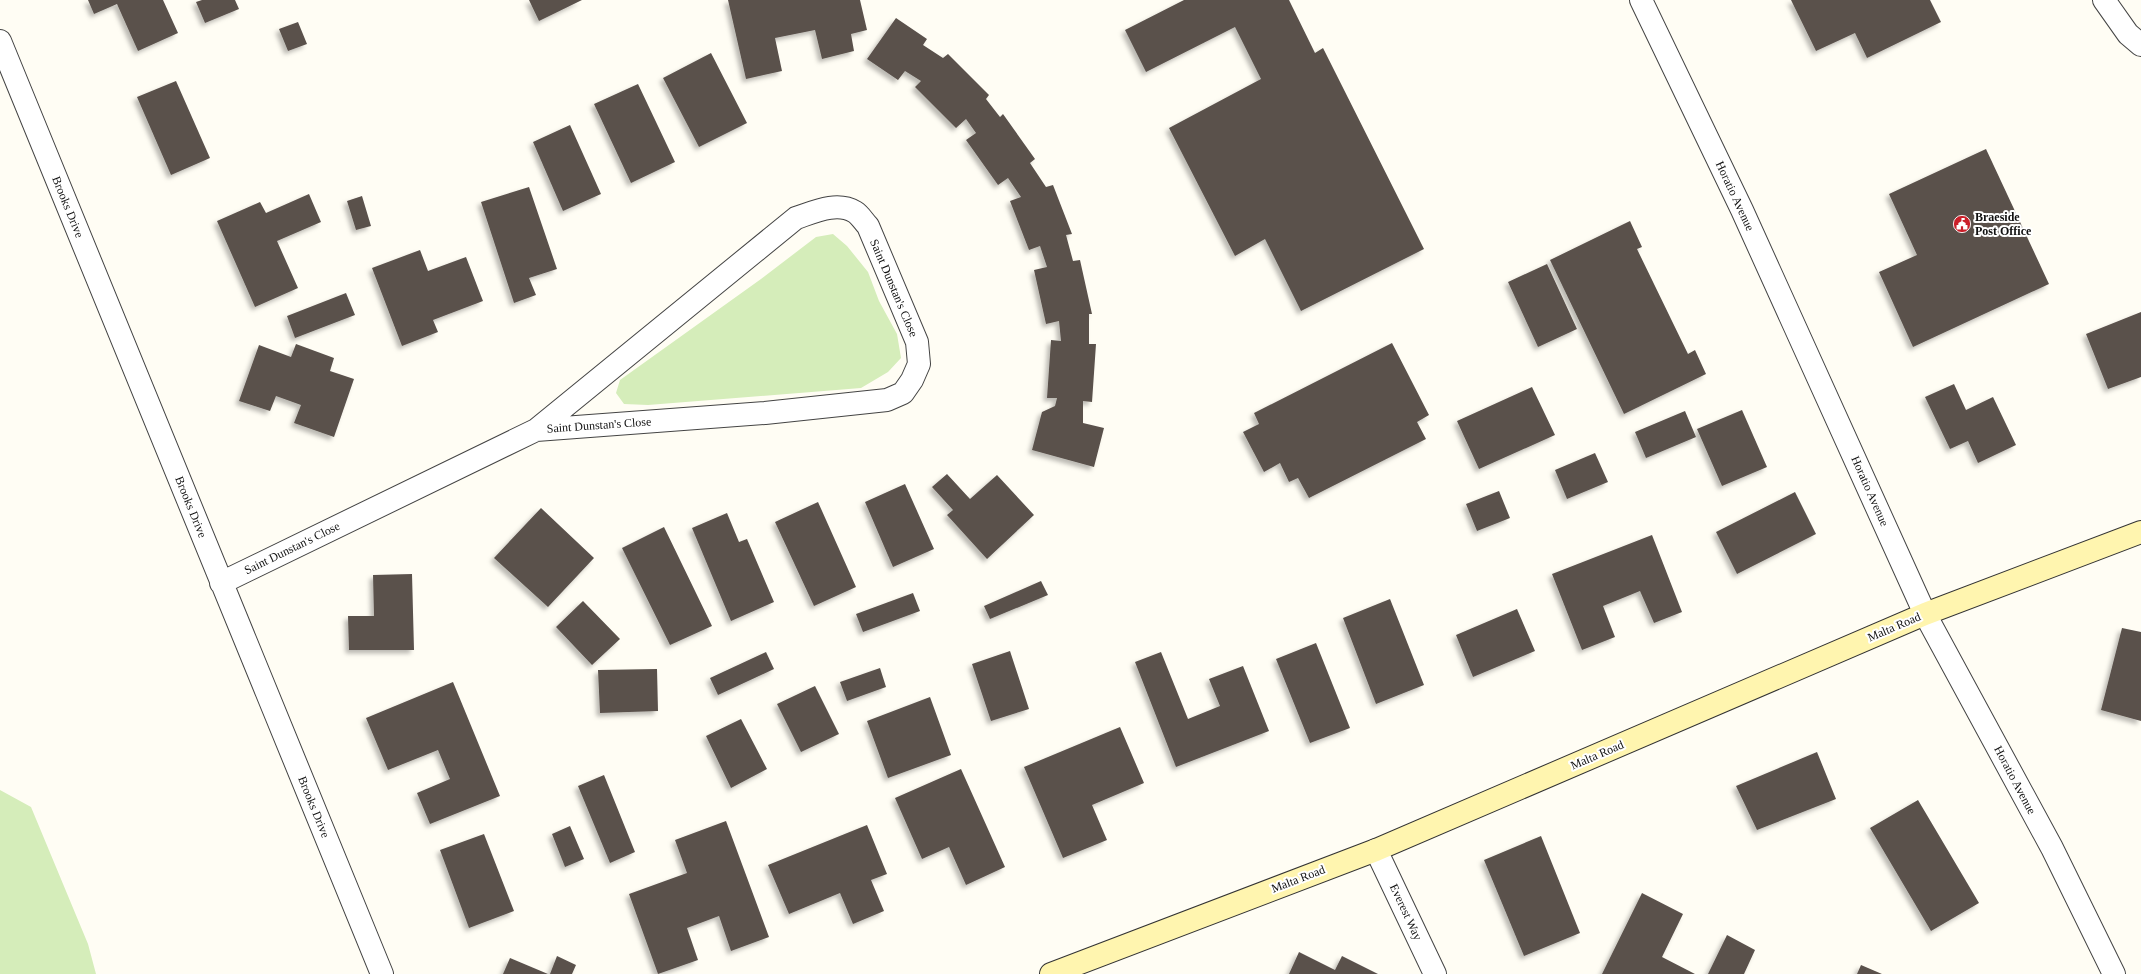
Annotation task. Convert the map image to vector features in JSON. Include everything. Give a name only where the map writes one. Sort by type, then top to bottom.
[{"type":"street","name":"Horatio Avenue","points":[[1641,0],[1742,210],[1925,614],[2052,848],[2114,974]]},
{"type":"street","points":[[2104,0],[2128,34],[2141,45]]},
{"type":"street","name":"Brooks Drive","points":[[0,40],[382,974]]},
{"type":"street","name":"Saint Dunstan's Close","points":[[221,583],[536,430],[796,218],[824,208],[841,208],[855,212],[868,226],[917,342],[919,364],[912,380],[903,393],[887,400],[765,413],[536,430]]},
{"type":"street","name":"Malta Road","points":[[1051,974],[1376,850],[1925,614],[2141,532]]},
{"type":"street","name":"Everest Way","points":[[1376,850],[1435,974]]},
{"type":"green space","points":[[833,234],[847,246],[868,272],[879,301],[897,334],[901,358],[888,372],[861,388],[648,405],[624,404],[616,393],[620,380],[761,279],[816,237]]},
{"type":"green space","points":[[0,790],[31,807],[88,944],[96,974],[0,974]]},
{"type":"building","points":[[88,0],[163,0],[178,33],[138,51],[117,4],[94,14]]},
{"type":"building","points":[[202,0],[235,0],[239,9],[205,23],[196,2]]},
{"type":"building","points":[[529,0],[582,0],[539,21]]},
{"type":"building","points":[[728,0],[860,0],[867,30],[851,34],[854,51],[822,59],[815,30],[775,38],[782,71],[746,79]]},
{"type":"building","points":[[1184,0],[1289,0],[1315,53],[1323,48],[1424,249],[1301,311],[1265,239],[1235,256],[1169,128],[1261,79],[1235,27],[1146,72],[1125,30]]},
{"type":"building","points":[[1791,0],[1930,0],[1941,22],[1867,58],[1855,33],[1816,51]]},
{"type":"building","points":[[896,18],[927,39],[923,45],[943,58],[948,54],[989,95],[986,99],[1000,117],[1003,114],[1035,159],[1030,163],[1046,187],[1053,185],[1072,234],[1066,235],[1073,261],[1080,260],[1092,314],[1089,314],[1089,344],[1096,344],[1092,402],[1083,401],[1083,423],[1104,428],[1094,467],[1032,450],[1042,412],[1055,406],[1057,398],[1047,398],[1051,340],[1061,341],[1059,321],[1046,324],[1034,270],[1047,267],[1040,246],[1029,250],[1010,201],[1021,197],[1008,178],[998,185],[966,140],[976,133],[966,119],[956,128],[915,87],[921,81],[905,71],[898,80],[867,59]]},
{"type":"building","points":[[298,22],[307,44],[288,51],[279,29]]},
{"type":"building","points":[[711,53],[747,123],[699,147],[663,78]]},
{"type":"building","points":[[176,81],[210,158],[171,175],[137,97]]},
{"type":"building","points":[[638,84],[675,162],[631,183],[594,104]]},
{"type":"building","points":[[570,125],[601,194],[563,211],[533,142]]},
{"type":"building","name":"Braeside Post Office","points":[[1986,149],[2049,284],[1913,347],[1879,272],[1917,255],[1889,194]]},
{"type":"building","points":[[529,187],[557,269],[529,278],[536,295],[514,303],[481,202]]},
{"type":"building","points":[[309,194],[321,222],[277,241],[298,288],[255,307],[217,221],[260,202],[266,213]]},
{"type":"building","points":[[362,196],[371,226],[356,230],[347,201]]},
{"type":"building","points":[[1630,221],[1642,247],[1637,249],[1688,354],[1695,350],[1706,374],[1624,414],[1550,260]]},
{"type":"building","points":[[420,250],[428,271],[466,257],[483,301],[433,320],[438,332],[402,346],[372,268]]},
{"type":"building","points":[[1547,264],[1577,329],[1538,347],[1508,282]]},
{"type":"building","points":[[346,293],[355,315],[295,338],[287,316]]},
{"type":"building","points":[[2141,312],[2141,377],[2108,389],[2086,334]]},
{"type":"building","points":[[1392,343],[1429,415],[1417,422],[1426,439],[1309,498],[1298,478],[1289,482],[1280,463],[1264,472],[1243,432],[1259,424],[1254,413]]},
{"type":"building","points":[[296,344],[334,358],[330,371],[354,379],[334,437],[294,423],[301,405],[276,396],[270,411],[239,401],[259,345],[291,357]]},
{"type":"building","points":[[1954,384],[1966,410],[1993,397],[2016,445],[1978,463],[1968,441],[1950,449],[1925,397]]},
{"type":"building","points":[[1532,387],[1555,435],[1479,469],[1457,421]]},
{"type":"building","points":[[1742,410],[1767,467],[1722,486],[1697,429]]},
{"type":"building","points":[[1685,411],[1696,437],[1646,458],[1635,432]]},
{"type":"building","points":[[1595,453],[1608,482],[1567,499],[1555,470]]},
{"type":"building","points":[[947,474],[970,499],[997,475],[1034,515],[987,559],[947,515],[953,510],[932,487]]},
{"type":"building","points":[[905,484],[934,549],[893,567],[865,502]]},
{"type":"building","points":[[1499,491],[1510,518],[1477,531],[1466,504]]},
{"type":"building","points":[[1795,492],[1816,534],[1737,574],[1716,532]]},
{"type":"building","points":[[818,502],[856,587],[814,606],[775,522]]},
{"type":"building","points":[[541,508],[594,558],[548,607],[494,558]]},
{"type":"building","points":[[727,513],[739,542],[747,539],[774,602],[731,621],[692,528]]},
{"type":"building","points":[[664,527],[712,626],[670,645],[622,548]]},
{"type":"building","points":[[1652,535],[1682,612],[1654,623],[1640,591],[1603,606],[1615,637],[1582,650],[1552,574]]},
{"type":"building","points":[[412,574],[414,650],[349,650],[348,616],[374,616],[373,575]]},
{"type":"building","points":[[1041,581],[1048,595],[990,619],[984,606]]},
{"type":"building","points":[[913,593],[920,611],[863,632],[856,614]]},
{"type":"building","points":[[1390,599],[1424,685],[1376,704],[1343,618]]},
{"type":"building","points":[[583,601],[620,639],[592,665],[556,627]]},
{"type":"building","points":[[1517,609],[1535,651],[1473,677],[1456,635]]},
{"type":"building","points":[[2122,628],[2141,632],[2141,721],[2101,710]]},
{"type":"building","points":[[1316,643],[1350,728],[1310,743],[1276,659]]},
{"type":"building","points":[[1010,651],[1029,709],[991,721],[972,664]]},
{"type":"building","points":[[766,652],[774,669],[718,695],[710,678]]},
{"type":"building","points":[[1161,652],[1188,719],[1220,706],[1209,679],[1243,666],[1269,731],[1176,767],[1135,662]]},
{"type":"building","points":[[880,668],[886,687],[847,701],[840,682]]},
{"type":"building","points":[[657,669],[658,711],[600,713],[598,670]]},
{"type":"building","points":[[453,682],[500,796],[430,824],[417,793],[450,779],[438,750],[388,770],[366,718]]},
{"type":"building","points":[[815,686],[839,734],[801,752],[777,704]]},
{"type":"building","points":[[930,697],[951,755],[888,778],[867,721]]},
{"type":"building","points":[[741,719],[767,769],[731,788],[706,736]]},
{"type":"building","points":[[1120,727],[1144,783],[1092,805],[1107,840],[1063,858],[1024,767]]},
{"type":"building","points":[[1817,752],[1836,799],[1757,830],[1736,786]]},
{"type":"building","points":[[961,769],[1005,867],[966,885],[949,847],[922,859],[895,798]]},
{"type":"building","points":[[604,775],[635,852],[610,863],[578,786]]},
{"type":"building","points":[[1918,800],[1979,903],[1931,931],[1870,828]]},
{"type":"building","points":[[726,821],[769,937],[731,951],[719,916],[687,928],[698,960],[658,974],[629,894],[687,873],[675,840]]},
{"type":"building","points":[[867,825],[887,874],[871,880],[884,911],[853,924],[840,893],[789,914],[768,865]]},
{"type":"building","points":[[570,826],[584,859],[565,867],[552,834]]},
{"type":"building","points":[[484,834],[514,911],[469,928],[440,850]]},
{"type":"building","points":[[1541,836],[1580,933],[1524,956],[1484,860]]},
{"type":"building","points":[[1642,893],[1683,914],[1662,957],[1695,974],[1602,974]]},
{"type":"building","points":[[1727,935],[1755,950],[1744,974],[1708,974]]},
{"type":"building","points":[[1299,952],[1335,970],[1342,956],[1378,974],[1289,974]]},
{"type":"building","points":[[557,956],[576,965],[572,974],[550,974]]},
{"type":"building","points":[[510,958],[548,974],[503,974]]},
{"type":"building","points":[[1861,965],[1882,974],[1857,974]]},
{"type":"place","name":"Braeside Post Office","points":[[1962,224]]}]
